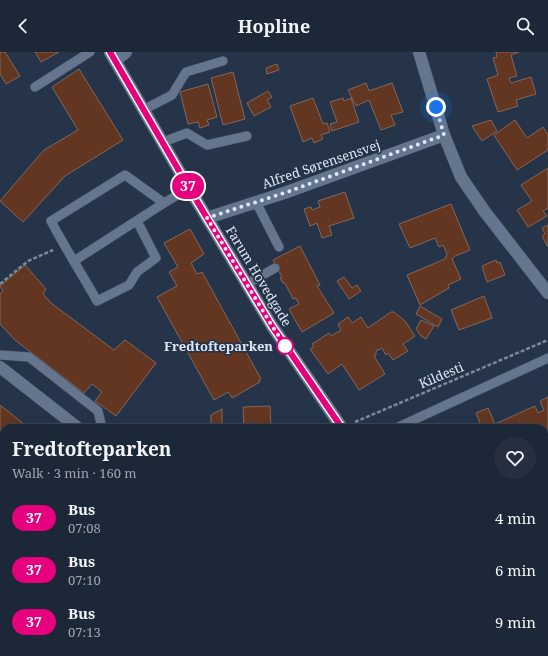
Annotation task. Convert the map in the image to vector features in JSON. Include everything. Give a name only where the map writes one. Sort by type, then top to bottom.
[{"type":"street","points":[[113,56],[126,52]]},
{"type":"street","points":[[419,52],[444,135],[461,177],[485,212],[548,293]]},
{"type":"street","name":"Farum Hovedgade","points":[[113,56],[246,284],[272,326],[339,424]]},
{"type":"street","name":"Alfred Sørensensvej","points":[[207,218],[444,135]]},
{"type":"street","points":[[0,367],[73,424]]},
{"type":"lane","points":[[35,87],[90,52]]},
{"type":"lane","points":[[144,109],[172,95],[186,72],[223,61]]},
{"type":"lane","points":[[163,142],[187,132],[207,145],[247,136]]},
{"type":"lane","points":[[137,221],[156,258],[137,272],[129,285],[97,301],[63,245],[51,221],[125,175],[164,202]]},
{"type":"lane","points":[[74,261],[164,202],[189,188]]},
{"type":"lane","points":[[256,202],[279,247]]},
{"type":"lane","points":[[246,284],[275,268]]},
{"type":"lane","points":[[0,355],[29,358],[98,411],[101,424]]},
{"type":"lane","points":[[405,424],[548,358]]},
{"type":"path","points":[[0,284],[28,261],[63,245]]},
{"type":"path","name":"Kildesti","points":[[351,424],[548,340]]},
{"type":"building","points":[[0,52],[5,52],[20,76],[6,84],[0,74]]},
{"type":"building","points":[[35,52],[59,52],[41,62]]},
{"type":"building","points":[[496,52],[519,52],[511,55],[517,76],[509,78],[511,83],[531,77],[536,94],[516,100],[518,106],[498,112],[487,79],[498,75],[493,58],[497,57]]},
{"type":"building","points":[[277,64],[279,70],[267,74],[266,68]]},
{"type":"building","points":[[79,69],[123,140],[65,176],[23,222],[0,201],[44,150],[78,130],[52,87]]},
{"type":"building","points":[[233,72],[245,119],[223,125],[211,78]]},
{"type":"building","points":[[366,83],[369,91],[392,83],[403,112],[391,115],[395,125],[381,130],[369,100],[356,106],[348,90]]},
{"type":"building","points":[[208,84],[217,117],[207,120],[209,125],[200,128],[198,122],[188,124],[180,92]]},
{"type":"building","points":[[268,91],[272,97],[267,100],[271,107],[254,116],[247,103]]},
{"type":"building","points":[[313,98],[323,124],[327,123],[330,132],[321,135],[323,139],[314,143],[312,138],[303,142],[290,106]]},
{"type":"building","points":[[343,98],[344,101],[351,98],[359,122],[332,131],[330,124],[337,122],[330,102]]},
{"type":"building","points":[[491,120],[497,131],[482,141],[472,126]]},
{"type":"building","points":[[515,120],[527,138],[543,127],[548,135],[548,150],[517,170],[494,135]]},
{"type":"building","points":[[548,168],[548,208],[543,211],[547,216],[528,227],[517,210],[532,201],[521,185]]},
{"type":"building","points":[[345,192],[354,218],[329,226],[332,235],[322,238],[317,223],[310,226],[304,209],[311,207],[312,210],[320,207],[318,201]]},
{"type":"building","points":[[451,204],[470,250],[455,256],[452,259],[461,279],[448,285],[449,288],[420,305],[407,275],[445,259],[447,254],[443,245],[439,247],[435,238],[410,248],[399,224]]},
{"type":"building","points":[[548,225],[548,247],[542,236],[545,234],[542,228]]},
{"type":"building","points":[[190,229],[204,254],[191,263],[197,274],[202,272],[261,379],[259,380],[260,382],[232,398],[228,392],[214,400],[157,297],[177,286],[169,272],[178,267],[164,243]]},
{"type":"building","points":[[300,246],[320,285],[317,286],[334,313],[302,332],[289,309],[299,304],[296,298],[293,299],[285,283],[283,283],[280,278],[282,277],[273,260]]},
{"type":"building","points":[[496,260],[497,263],[500,262],[505,275],[487,282],[482,266]]},
{"type":"building","points":[[25,265],[46,289],[43,294],[51,303],[114,350],[125,340],[156,363],[116,416],[95,401],[102,392],[92,384],[84,393],[15,340],[0,324],[0,294],[3,291],[0,286]]},
{"type":"building","points":[[344,277],[352,288],[357,285],[361,291],[349,299],[337,281]]},
{"type":"building","points":[[484,296],[492,318],[459,330],[451,310]]},
{"type":"building","points":[[420,306],[442,319],[438,327],[416,314]]},
{"type":"building","points":[[391,312],[394,312],[405,321],[415,336],[403,344],[408,351],[393,360],[388,353],[386,355],[382,348],[376,351],[376,355],[374,356],[385,374],[359,390],[342,364],[328,374],[310,349],[314,347],[312,344],[329,333],[331,336],[341,330],[338,324],[348,317],[352,323],[361,317],[368,328]]},
{"type":"building","points":[[421,320],[434,326],[426,339],[421,336],[416,329]]},
{"type":"building","points":[[548,397],[548,424],[495,424],[535,406],[538,413],[544,410],[540,401]]},
{"type":"building","points":[[0,405],[23,423],[22,424],[0,424]]},
{"type":"building","points":[[270,406],[271,424],[244,424],[243,407]]},
{"type":"building","points":[[488,408],[495,424],[478,424],[480,423],[476,413]]},
{"type":"building","points":[[222,409],[222,424],[211,424],[211,415]]},
{"type":"bus line","name":"37","points":[[110,52],[189,188],[272,326],[339,424]]},
{"type":"place","name":"Fredtofteparken","points":[[285,346]]},
{"type":"route","points":[[285,346],[290,352],[272,326],[207,218],[287,192],[444,135],[436,107]]}]
